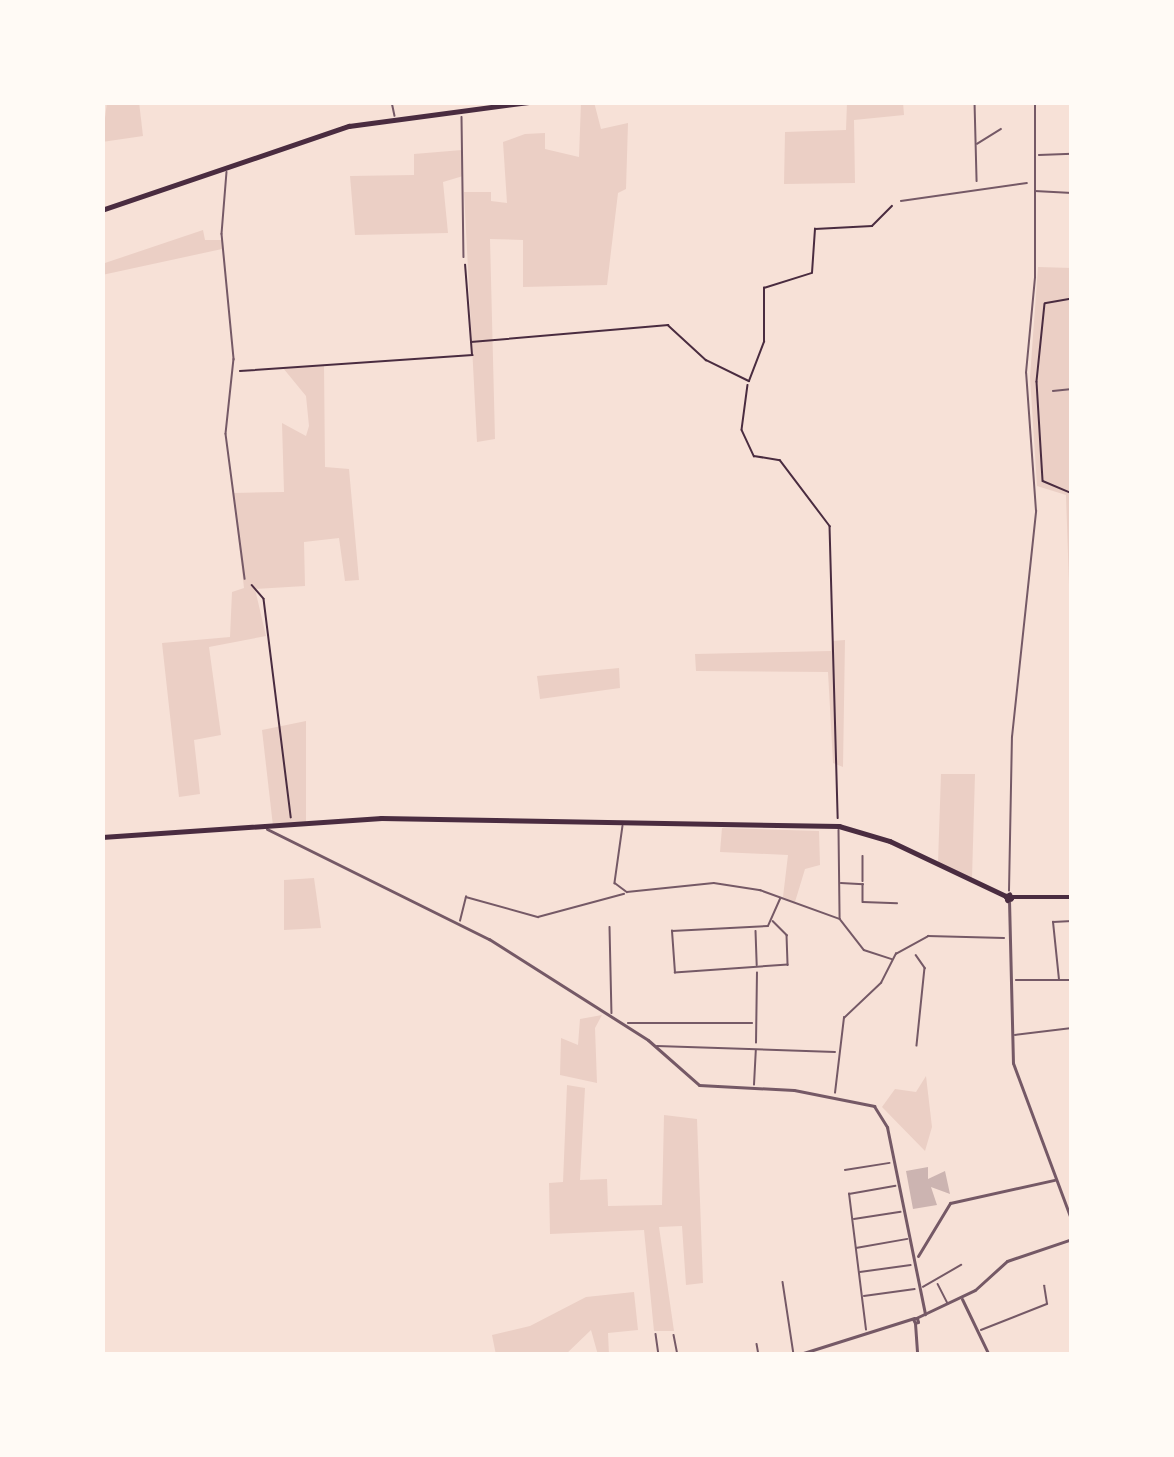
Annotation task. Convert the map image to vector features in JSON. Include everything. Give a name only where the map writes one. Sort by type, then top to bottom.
[{"type":"main road","points":[[102,210],[395,118],[530,102]]},
{"type":"main road","points":[[102,837],[292,825],[624,821],[838,826],[890,841],[1009,897],[1072,897]]},
{"type":"street","points":[[392,102],[395,118]]},
{"type":"street","points":[[975,102],[977,186]]},
{"type":"street","points":[[1035,102],[1030,183],[1034,258],[1026,373],[1036,511],[1012,736],[1004,938],[1013,1063],[1072,1220]]},
{"type":"street","points":[[462,110],[464,256]]},
{"type":"street","points":[[974,146],[1001,129]]},
{"type":"street","points":[[1035,154],[1072,154]]},
{"type":"street","points":[[227,169],[222,234],[230,372],[226,434],[245,579]]},
{"type":"street","points":[[901,201],[977,186],[1030,183]]},
{"type":"street","points":[[1031,191],[1072,193]]},
{"type":"street","points":[[1053,391],[1072,389]]},
{"type":"street","points":[[624,821],[615,883],[627,892]]},
{"type":"street","points":[[276,826],[282,838]]},
{"type":"street","points":[[838,826],[840,919]]},
{"type":"street","points":[[266,827],[459,924],[625,1024],[699,1085],[822,1095],[874,1106],[895,1162],[925,1314]]},
{"type":"street","points":[[863,856],[863,902],[897,903]]},
{"type":"street","points":[[459,924],[466,896],[538,917],[627,892],[723,883],[840,919],[869,954],[892,959]]},
{"type":"street","points":[[840,883],[863,884]]},
{"type":"street","points":[[773,922],[780,898]]},
{"type":"street","points":[[1058,980],[1053,922],[1072,921]]},
{"type":"street","points":[[773,922],[788,935],[788,965],[675,973],[671,931],[773,922]]},
{"type":"street","points":[[610,927],[612,1016]]},
{"type":"street","points":[[754,1089],[756,927]]},
{"type":"street","points":[[835,1097],[844,1018],[883,981],[900,951],[912,942],[1004,938]]},
{"type":"street","points":[[912,942],[925,968],[917,1046]]},
{"type":"street","points":[[900,951],[916,955]]},
{"type":"street","points":[[1006,980],[1072,980]]},
{"type":"street","points":[[625,1024],[756,1023]]},
{"type":"street","points":[[1011,1035],[1072,1028]]},
{"type":"street","points":[[655,1046],[839,1052]]},
{"type":"street","points":[[845,1170],[895,1162]]},
{"type":"street","points":[[856,1273],[915,1261],[950,1202],[1055,1179]]},
{"type":"street","points":[[867,1333],[852,1248],[849,1194],[899,1185]]},
{"type":"street","points":[[850,1220],[904,1211]]},
{"type":"street","points":[[852,1248],[910,1239]]},
{"type":"street","points":[[783,1282],[796,1355],[916,1321],[961,1298],[1007,1261],[1072,1239]]},
{"type":"street","points":[[860,1297],[920,1289],[961,1264]]},
{"type":"street","points":[[936,1280],[948,1304]]},
{"type":"street","points":[[978,1331],[1047,1304],[1044,1286]]},
{"type":"street","points":[[922,1298],[933,1311]]},
{"type":"street","points":[[961,1298],[989,1355]]},
{"type":"street","points":[[916,1321],[917,1355]]},
{"type":"street","points":[[656,1334],[659,1355]]},
{"type":"street","points":[[674,1335],[678,1355]]},
{"type":"street","points":[[757,1344],[759,1355]]},
{"type":"path","points":[[838,826],[830,526],[780,460],[754,456],[742,430],[749,381],[764,342],[764,288],[812,274],[815,229],[872,226],[901,201]]},
{"type":"path","points":[[230,372],[472,355],[464,256]]},
{"type":"path","points":[[1072,299],[1045,304],[1036,382],[1043,481],[1070,493],[1072,519]]},
{"type":"path","points":[[471,342],[668,325],[706,360],[749,381]]},
{"type":"path","points":[[245,579],[264,599],[292,825]]},
{"type":"shaded area","points":[[107,102],[139,102],[143,136],[102,142]]},
{"type":"shaded area","points":[[581,102],[594,102],[601,129],[628,123],[626,189],[618,193],[607,285],[523,287],[523,240],[490,239],[495,439],[477,442],[464,192],[491,192],[491,201],[507,203],[503,142],[525,134],[545,133],[545,149],[579,157]]},
{"type":"shaded area","points":[[847,102],[903,102],[904,115],[854,120],[855,183],[784,184],[785,132],[846,130]]},
{"type":"shaded area","points":[[462,150],[463,176],[443,182],[448,233],[355,235],[350,176],[414,175],[414,154]]},
{"type":"shaded area","points":[[203,230],[205,240],[222,240],[222,249],[102,275],[102,264]]},
{"type":"shaded area","points":[[1038,267],[1072,268],[1072,674],[1066,495],[1037,486],[1030,377]]},
{"type":"shaded area","points":[[324,365],[325,467],[349,469],[359,580],[345,581],[339,538],[304,542],[305,586],[255,589],[266,636],[209,647],[221,735],[194,740],[200,794],[179,797],[162,643],[230,637],[232,592],[244,588],[233,493],[284,492],[282,423],[306,436],[309,426],[306,396],[283,368]]},
{"type":"shaded area","points":[[845,640],[843,767],[833,763],[828,672],[696,671],[695,654],[831,651],[832,641]]},
{"type":"shaded area","points":[[619,668],[620,688],[540,699],[537,676]]},
{"type":"shaded area","points":[[306,721],[306,822],[273,826],[262,730]]},
{"type":"shaded area","points":[[941,774],[975,774],[972,878],[938,863]]},
{"type":"shaded area","points":[[722,828],[819,831],[820,865],[805,869],[795,902],[783,897],[788,855],[720,852]]},
{"type":"shaded area","points":[[314,878],[321,928],[284,930],[284,880]]},
{"type":"shaded area","points":[[602,1015],[595,1028],[597,1083],[560,1075],[561,1038],[578,1045],[580,1019]]},
{"type":"shaded area","points":[[926,1076],[932,1127],[925,1151],[882,1107],[895,1089],[916,1092]]},
{"type":"shaded area","points":[[567,1085],[585,1088],[580,1180],[607,1179],[608,1206],[662,1205],[664,1115],[697,1119],[703,1283],[686,1285],[682,1226],[659,1227],[674,1331],[654,1331],[644,1230],[550,1234],[549,1183],[563,1182]]},
{"type":"shaded area","points":[[634,1292],[638,1330],[608,1333],[609,1355],[598,1355],[591,1330],[565,1355],[496,1355],[492,1335],[530,1326],[586,1297]]},
{"type":"building","points":[[928,1167],[928,1179],[945,1171],[950,1194],[931,1187],[937,1205],[913,1209],[906,1171]]}]
